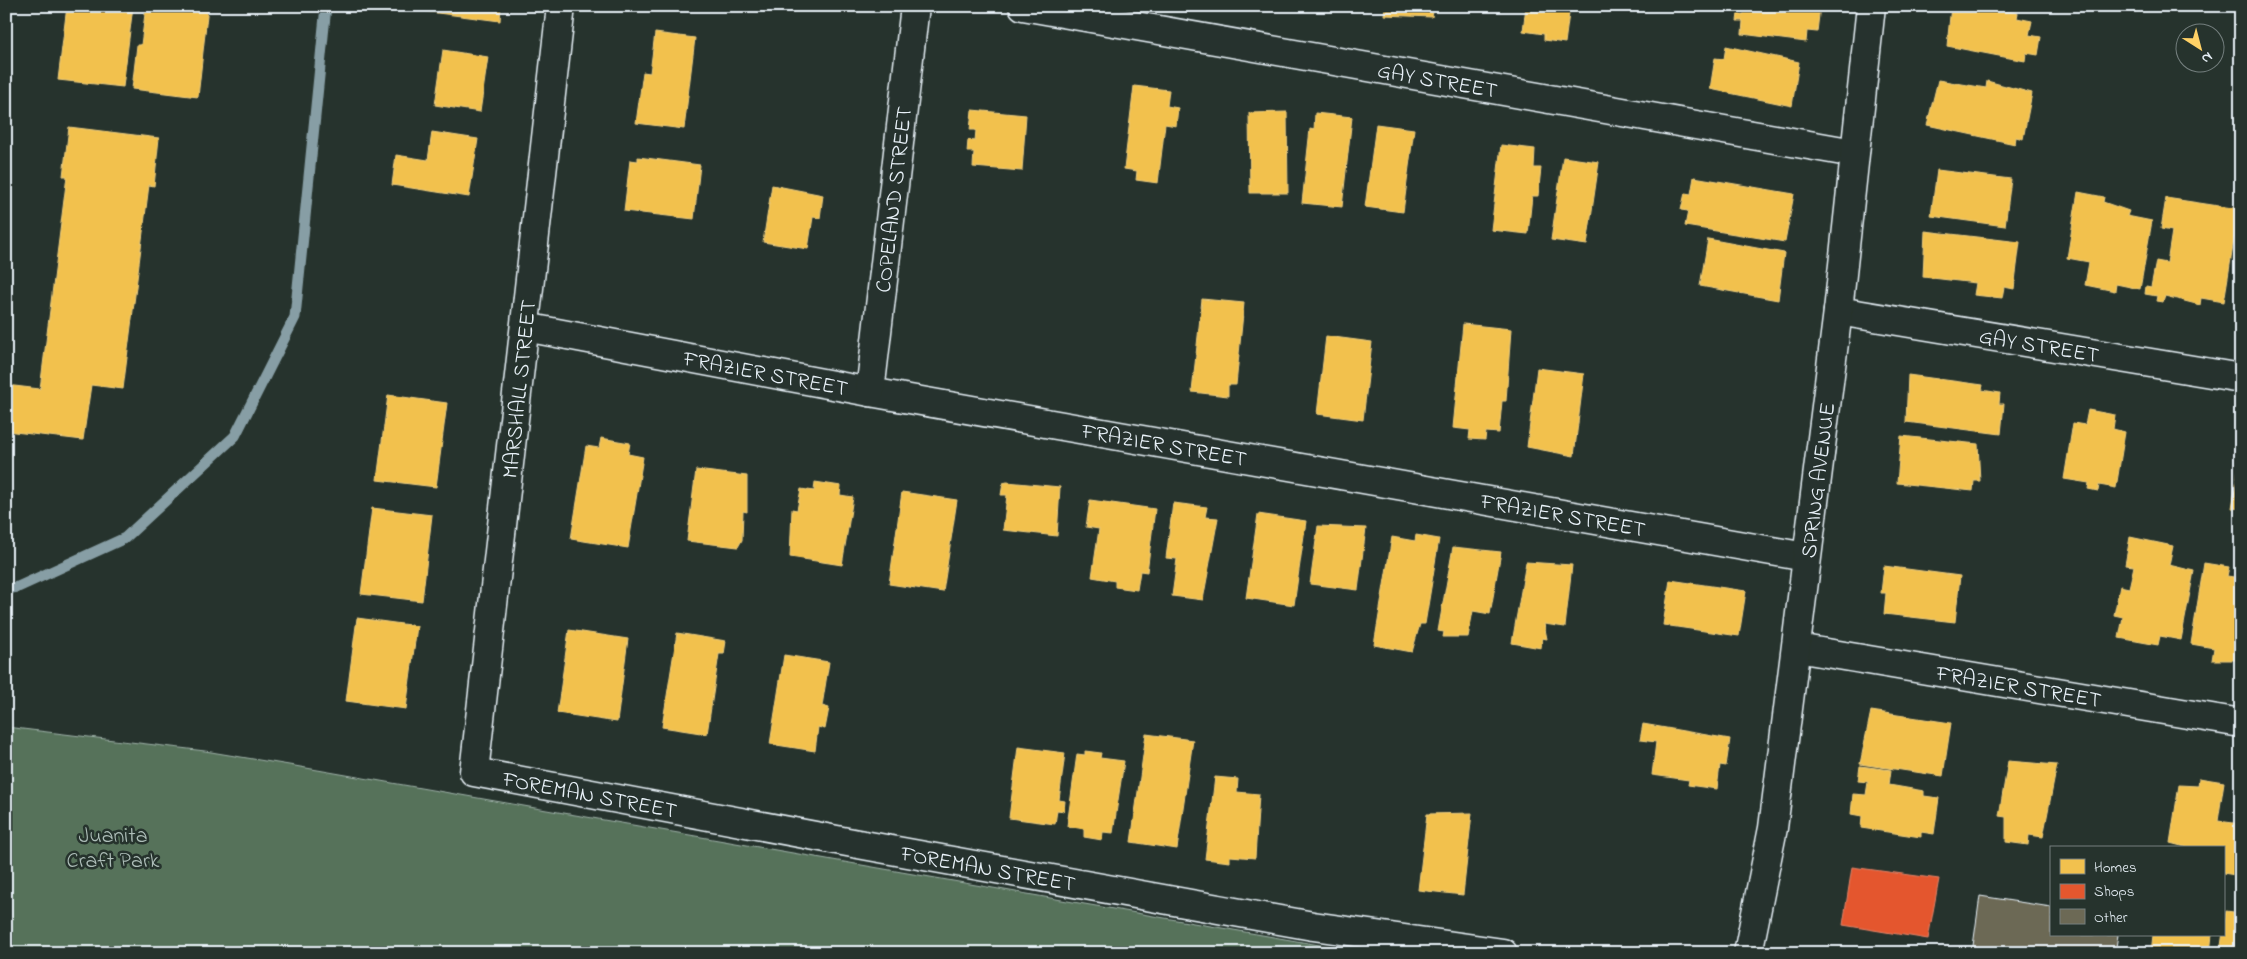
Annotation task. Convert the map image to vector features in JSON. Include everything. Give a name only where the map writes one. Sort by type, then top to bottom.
[{"type":"street","name":"MARSHALL STREET","points":[[474,772],[561,6]]},
{"type":"street","name":"COPELAND STREET","points":[[870,392],[915,6]]},
{"type":"street","name":"GAY STREET","points":[[1023,6],[1854,153]]},
{"type":"street","name":"SPRING AVENUE","points":[[1748,953],[1773,828],[1838,311],[1871,6]]},
{"type":"street","name":"GAY STREET","points":[[1838,311],[2241,378]]},
{"type":"street","name":"FRAZIER STREET","points":[[524,327],[870,392],[1806,557]]},
{"type":"street","name":"FRAZIER STREET","points":[[1796,648],[2241,723]]},
{"type":"street","name":"FOREMAN STREET","points":[[474,772],[1313,926],[1503,953]]},
{"type":"green space","name":"Juanita Craft Park","points":[[6,727],[205,751],[1365,953],[6,953]]},
{"type":"building: Homes","points":[[67,6],[133,6],[123,87],[58,80]]},
{"type":"building: Homes","points":[[146,6],[208,6],[198,97],[132,89],[137,45],[141,45]]},
{"type":"building: Homes","points":[[414,6],[501,6],[500,21],[414,10]]},
{"type":"building: Homes","points":[[1385,6],[1434,6],[1432,17],[1384,15]]},
{"type":"building: Homes","points":[[1526,6],[1570,6],[1565,43],[1544,40],[1544,34],[1523,31]]},
{"type":"building: Homes","points":[[1742,6],[1820,6],[1817,32],[1807,31],[1806,42],[1742,34],[1743,21],[1737,21],[1738,14],[1744,14]]},
{"type":"building: Homes","points":[[1951,6],[1979,6],[2018,13],[2017,18],[2032,21],[2029,35],[2041,37],[2038,55],[2026,53],[2025,61],[1947,46]]},
{"type":"building: Homes","points":[[655,33],[695,38],[684,129],[636,123],[643,72],[650,73]]},
{"type":"building: Homes","points":[[1726,46],[1799,62],[1792,106],[1710,89],[1715,58],[1724,59]]},
{"type":"building: Homes","points":[[443,50],[488,57],[480,112],[435,105]]},
{"type":"building: Homes","points":[[1938,80],[1986,88],[1987,81],[2032,93],[2023,139],[2016,137],[2015,144],[1927,125]]},
{"type":"building: Homes","points":[[1134,86],[1169,90],[1167,106],[1178,108],[1176,126],[1165,124],[1158,183],[1136,180],[1137,171],[1124,169]]},
{"type":"building: Homes","points":[[972,110],[1026,115],[1022,171],[973,167],[974,152],[967,152],[968,140],[975,141],[976,130],[970,130]]},
{"type":"building: Homes","points":[[1287,112],[1288,193],[1250,193],[1249,113]]},
{"type":"building: Homes","points":[[1315,113],[1352,117],[1342,207],[1302,203],[1310,129],[1314,130]]},
{"type":"building: Homes","points":[[1376,124],[1414,129],[1403,212],[1365,207]]},
{"type":"building: Homes","points":[[69,127],[159,138],[154,186],[149,185],[123,389],[91,385],[83,440],[6,431],[6,385],[40,389],[67,176],[63,176]]},
{"type":"building: Homes","points":[[432,132],[478,139],[469,197],[392,185],[396,155],[428,160]]},
{"type":"building: Homes","points":[[1501,145],[1535,149],[1534,168],[1541,168],[1538,196],[1532,196],[1528,234],[1491,230]]},
{"type":"building: Homes","points":[[638,157],[700,165],[694,219],[624,211],[630,160],[638,161]]},
{"type":"building: Homes","points":[[1563,157],[1599,162],[1587,245],[1551,240]]},
{"type":"building: Homes","points":[[1937,170],[2011,179],[2005,226],[1931,216]]},
{"type":"building: Homes","points":[[1694,177],[1794,194],[1785,242],[1685,226],[1688,211],[1681,210],[1685,193],[1691,194]]},
{"type":"building: Homes","points":[[772,185],[823,195],[820,218],[813,217],[808,249],[763,242]]},
{"type":"building: Homes","points":[[2078,192],[2104,197],[2103,202],[2129,211],[2127,216],[2152,221],[2140,289],[2116,284],[2115,291],[2085,285],[2089,262],[2067,258]]},
{"type":"building: Homes","points":[[2166,198],[2239,209],[2224,302],[2201,298],[2200,305],[2165,296],[2163,302],[2156,301],[2157,296],[2145,294],[2146,286],[2151,287],[2156,261],[2167,263],[2172,231],[2161,229]]},
{"type":"building: Homes","points":[[1925,231],[2020,242],[2014,289],[2004,287],[2002,298],[1974,295],[1976,283],[1923,277]]},
{"type":"building: Homes","points":[[1708,239],[1784,253],[1778,300],[1700,286]]},
{"type":"building: Homes","points":[[1202,299],[1244,303],[1236,385],[1228,385],[1228,396],[1192,392]]},
{"type":"building: Homes","points":[[1463,324],[1511,329],[1506,401],[1502,401],[1499,433],[1486,432],[1485,440],[1469,439],[1470,430],[1453,428]]},
{"type":"building: Homes","points":[[1326,336],[1372,342],[1363,420],[1317,414]]},
{"type":"building: Homes","points":[[1537,368],[1584,374],[1574,456],[1527,447]]},
{"type":"building: Homes","points":[[1908,375],[1983,385],[1982,390],[2000,393],[1999,404],[2004,404],[2001,434],[1906,422]]},
{"type":"building: Homes","points":[[388,395],[447,403],[436,487],[377,480]]},
{"type":"building: Homes","points":[[2088,410],[2115,415],[2113,429],[2125,432],[2116,488],[2099,485],[2098,491],[2088,489],[2089,483],[2064,479],[2073,423],[2085,425]]},
{"type":"building: Homes","points":[[1901,436],[1978,444],[1980,481],[1974,481],[1973,491],[1897,483]]},
{"type":"building: Homes","points":[[601,438],[630,443],[628,454],[643,457],[628,548],[571,539],[586,446],[599,448]]},
{"type":"building: Homes","points":[[2241,455],[2241,509],[2232,508]]},
{"type":"building: Homes","points":[[696,470],[747,476],[747,512],[743,511],[742,540],[738,547],[687,541]]},
{"type":"building: Homes","points":[[815,482],[841,486],[840,495],[853,497],[842,565],[790,557],[792,509],[797,510],[801,489],[814,491]]},
{"type":"building: Homes","points":[[1003,483],[1060,487],[1057,536],[1003,530],[1007,495],[1001,495]]},
{"type":"building: Homes","points":[[902,492],[957,500],[943,592],[889,584]]},
{"type":"building: Homes","points":[[1090,500],[1155,509],[1147,572],[1140,571],[1137,590],[1115,587],[1115,581],[1092,577],[1099,529],[1086,527]]},
{"type":"building: Homes","points":[[1173,503],[1207,507],[1205,517],[1218,518],[1203,600],[1172,596],[1177,559],[1166,558]]},
{"type":"building: Homes","points":[[372,508],[432,515],[422,601],[361,594]]},
{"type":"building: Homes","points":[[1258,514],[1306,521],[1294,605],[1246,598]]},
{"type":"building: Homes","points":[[1318,526],[1366,528],[1358,590],[1310,584]]},
{"type":"building: Homes","points":[[1416,535],[1439,539],[1425,624],[1420,624],[1412,652],[1374,645],[1392,537],[1415,541]]},
{"type":"building: Homes","points":[[2130,537],[2173,546],[2169,565],[2194,571],[2181,640],[2160,636],[2158,645],[2119,638],[2123,617],[2114,615],[2120,586],[2129,588],[2134,566],[2125,565]]},
{"type":"building: Homes","points":[[1453,547],[1501,552],[1490,614],[1473,611],[1468,637],[1443,637],[1444,632],[1438,631]]},
{"type":"building: Homes","points":[[1526,562],[1572,565],[1565,627],[1544,624],[1547,639],[1542,638],[1541,648],[1512,643]]},
{"type":"building: Homes","points":[[2204,563],[2229,567],[2227,576],[2241,578],[2241,660],[2212,660],[2214,648],[2191,644]]},
{"type":"building: Homes","points":[[1884,566],[1960,576],[1955,622],[1884,614],[1886,593],[1881,593]]},
{"type":"building: Homes","points":[[1670,580],[1746,591],[1739,636],[1663,625]]},
{"type":"building: Homes","points":[[357,618],[417,626],[406,709],[346,701]]},
{"type":"building: Homes","points":[[569,630],[628,639],[617,722],[557,713]]},
{"type":"building: Homes","points":[[677,633],[726,641],[724,654],[719,654],[707,734],[662,727]]},
{"type":"building: Homes","points":[[784,655],[829,662],[822,706],[829,708],[825,729],[818,727],[815,751],[770,744]]},
{"type":"building: Homes","points":[[1871,711],[1951,723],[1943,776],[1860,764]]},
{"type":"building: Homes","points":[[1643,724],[1730,739],[1726,766],[1720,765],[1717,789],[1688,785],[1689,780],[1652,775],[1656,742],[1640,740]]},
{"type":"building: Homes","points":[[1146,734],[1193,740],[1177,849],[1131,842]]},
{"type":"building: Homes","points":[[1018,747],[1065,753],[1059,800],[1065,801],[1064,811],[1057,810],[1055,824],[1009,818]]},
{"type":"building: Homes","points":[[1085,751],[1101,753],[1100,758],[1124,761],[1113,833],[1103,832],[1102,840],[1084,837],[1084,829],[1067,826],[1077,754],[1085,755]]},
{"type":"building: Homes","points":[[2008,761],[2057,765],[2043,837],[2029,835],[2028,845],[2006,842],[2006,817],[1999,816]]},
{"type":"building: Homes","points":[[1860,766],[1891,770],[1889,785],[1924,791],[1924,796],[1939,798],[1934,834],[1921,832],[1921,837],[1861,828],[1862,816],[1851,814],[1853,794],[1866,795],[1868,782],[1858,781]]},
{"type":"building: Homes","points":[[1215,777],[1238,779],[1237,792],[1259,794],[1255,858],[1230,856],[1230,862],[1205,859]]},
{"type":"building: Homes","points":[[2199,778],[2224,782],[2218,821],[2241,824],[2241,840],[2235,875],[2224,873],[2224,846],[2181,846],[2170,843],[2179,785],[2198,786]]},
{"type":"building: Homes","points":[[1472,813],[1463,895],[1418,890],[1427,814]]},
{"type":"building: Homes","points":[[2226,911],[2241,913],[2241,953],[2220,953],[2222,936],[2224,936]]},
{"type":"building: Homes","points":[[2153,936],[2212,936],[2210,953],[2151,953]]},
{"type":"building: Shops","points":[[1852,867],[1939,879],[1928,939],[1843,925]]},
{"type":"building: Other","points":[[1980,896],[2050,907],[2050,936],[2118,936],[2115,953],[1972,953]]},
{"type":"waterway","points":[[6,589],[18,587],[125,538],[235,436],[295,317],[326,6]]}]
